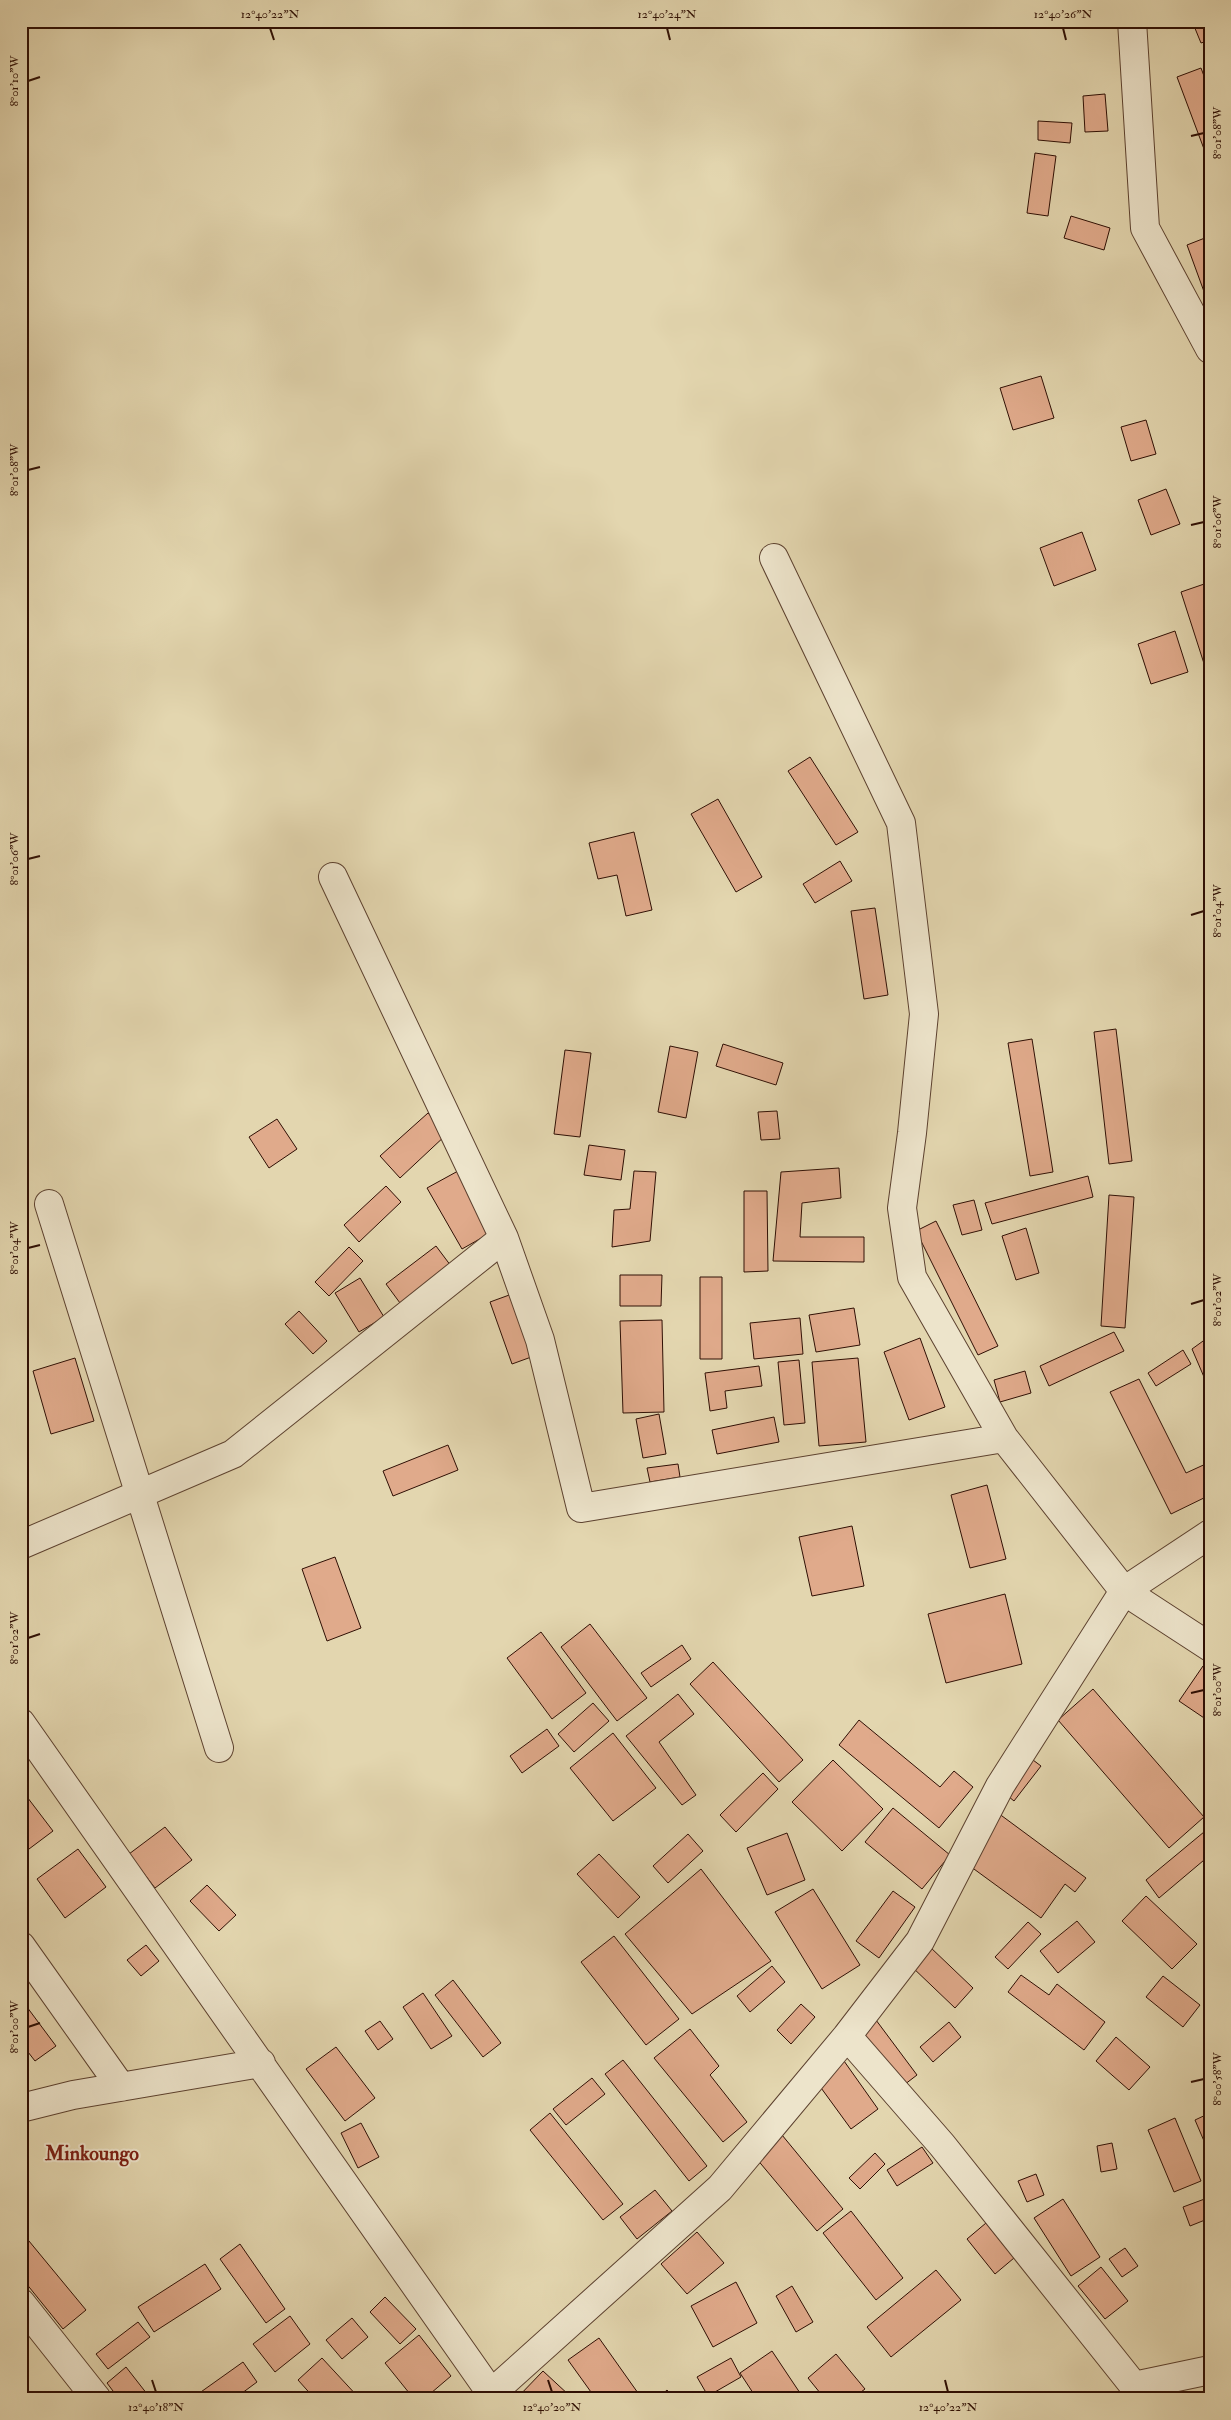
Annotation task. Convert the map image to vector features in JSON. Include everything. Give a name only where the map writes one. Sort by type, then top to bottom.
[{"type":"street","points":[[1132,21],[1145,228],[1202,338],[1210,349]]},
{"type":"street","points":[[774,558],[901,823],[924,1014],[902,1208],[912,1277],[1004,1438],[1124,1591],[1210,1647]]},
{"type":"street","points":[[333,877],[504,1238],[540,1340],[581,1508],[1004,1438]]},
{"type":"street","points":[[49,1204],[219,1748]]},
{"type":"street","points":[[21,1545],[233,1454],[504,1238]]},
{"type":"street","points":[[21,1723],[260,2063],[488,2396],[720,2188],[847,2036],[920,1941],[1000,1786],[1124,1591],[1210,1534]]},
{"type":"street","points":[[21,1946],[121,2087]]},
{"type":"street","points":[[847,2036],[942,2146],[1134,2386],[1210,2370]]},
{"type":"street","points":[[21,2108],[73,2095],[260,2063]]},
{"type":"street","points":[[21,2302],[97,2399]]},
{"type":"building","points":[[1192,21],[1210,21],[1210,40],[1201,43]]},
{"type":"building","points":[[1201,68],[1210,92],[1210,165],[1177,77]]},
{"type":"building","points":[[1105,94],[1108,131],[1085,132],[1083,96]]},
{"type":"building","points":[[1038,121],[1072,123],[1070,143],[1038,140]]},
{"type":"building","points":[[1035,153],[1056,156],[1048,216],[1027,213]]},
{"type":"building","points":[[1071,216],[1110,228],[1104,250],[1064,238]]},
{"type":"building","points":[[1210,236],[1210,308],[1187,245]]},
{"type":"building","points":[[1041,376],[1054,418],[1013,430],[1000,388]]},
{"type":"building","points":[[1146,420],[1156,454],[1131,461],[1121,427]]},
{"type":"building","points":[[1166,489],[1180,524],[1151,535],[1138,500]]},
{"type":"building","points":[[1082,532],[1096,570],[1054,586],[1040,548]]},
{"type":"building","points":[[1210,582],[1210,676],[1208,676],[1181,592]]},
{"type":"building","points":[[1175,631],[1188,672],[1151,684],[1138,644]]},
{"type":"building","points":[[810,757],[858,832],[836,845],[788,771]]},
{"type":"building","points":[[718,799],[762,877],[736,892],[691,814]]},
{"type":"building","points":[[634,832],[652,910],[626,916],[617,875],[598,879],[589,843]]},
{"type":"building","points":[[840,861],[852,881],[815,903],[803,884]]},
{"type":"building","points":[[875,908],[888,995],[864,999],[851,911]]},
{"type":"building","points":[[1116,1029],[1132,1161],[1109,1164],[1094,1032]]},
{"type":"building","points":[[1032,1039],[1053,1172],[1030,1176],[1008,1043]]},
{"type":"building","points":[[723,1044],[783,1063],[776,1085],[716,1066]]},
{"type":"building","points":[[670,1046],[698,1052],[686,1118],[658,1112]]},
{"type":"building","points":[[565,1050],[591,1053],[580,1137],[554,1134]]},
{"type":"building","points":[[777,1111],[780,1139],[761,1140],[758,1112]]},
{"type":"building","points":[[428,1113],[447,1134],[400,1178],[380,1156]]},
{"type":"building","points":[[277,1119],[297,1149],[269,1168],[249,1137]]},
{"type":"building","points":[[589,1145],[625,1150],[621,1180],[584,1175]]},
{"type":"building","points":[[839,1168],[841,1198],[802,1203],[800,1237],[864,1237],[864,1262],[773,1261],[781,1172]]},
{"type":"building","points":[[458,1171],[492,1232],[462,1249],[427,1188]]},
{"type":"building","points":[[634,1171],[656,1172],[650,1241],[612,1247],[614,1210],[630,1209]]},
{"type":"building","points":[[1088,1176],[1093,1197],[992,1224],[985,1203]]},
{"type":"building","points":[[386,1186],[401,1202],[359,1242],[344,1225]]},
{"type":"building","points":[[744,1191],[767,1191],[768,1271],[744,1272]]},
{"type":"building","points":[[1109,1195],[1134,1197],[1125,1328],[1101,1326]]},
{"type":"building","points":[[974,1200],[982,1230],[962,1235],[953,1205]]},
{"type":"building","points":[[936,1221],[998,1346],[978,1355],[916,1231]]},
{"type":"building","points":[[1026,1228],[1039,1273],[1016,1280],[1002,1236]]},
{"type":"building","points":[[436,1246],[451,1266],[400,1303],[386,1284]]},
{"type":"building","points":[[349,1247],[363,1261],[329,1296],[315,1282]]},
{"type":"building","points":[[620,1275],[662,1275],[661,1306],[620,1306]]},
{"type":"building","points":[[700,1277],[722,1277],[722,1359],[700,1359]]},
{"type":"building","points":[[360,1278],[384,1317],[359,1332],[335,1293]]},
{"type":"building","points":[[512,1294],[534,1356],[512,1364],[490,1302]]},
{"type":"building","points":[[854,1308],[860,1345],[816,1352],[809,1315]]},
{"type":"building","points":[[299,1311],[327,1341],[313,1354],[285,1324]]},
{"type":"building","points":[[800,1318],[803,1354],[754,1359],[750,1323]]},
{"type":"building","points":[[662,1320],[664,1412],[623,1413],[620,1321]]},
{"type":"building","points":[[1114,1332],[1124,1351],[1049,1386],[1040,1366]]},
{"type":"building","points":[[1210,1336],[1210,1391],[1192,1349]]},
{"type":"building","points":[[920,1338],[945,1407],[909,1420],[884,1352]]},
{"type":"building","points":[[1183,1350],[1191,1364],[1156,1386],[1148,1373]]},
{"type":"building","points":[[75,1358],[94,1421],[51,1434],[33,1371]]},
{"type":"building","points":[[858,1358],[866,1442],[819,1446],[812,1362]]},
{"type":"building","points":[[799,1360],[805,1423],[784,1425],[778,1362]]},
{"type":"building","points":[[759,1366],[762,1386],[725,1391],[727,1408],[710,1411],[705,1373]]},
{"type":"building","points":[[1025,1371],[1031,1393],[1000,1402],[994,1380]]},
{"type":"building","points":[[1139,1379],[1186,1473],[1210,1462],[1210,1495],[1171,1514],[1110,1392]]},
{"type":"building","points":[[659,1414],[666,1454],[643,1458],[636,1419]]},
{"type":"building","points":[[774,1417],[779,1442],[717,1454],[712,1430]]},
{"type":"building","points":[[448,1445],[458,1470],[393,1496],[383,1471]]},
{"type":"building","points":[[678,1464],[680,1477],[650,1482],[647,1468]]},
{"type":"building","points":[[987,1485],[1006,1559],[970,1568],[951,1495]]},
{"type":"building","points":[[852,1526],[864,1586],[812,1596],[799,1537]]},
{"type":"building","points":[[335,1557],[361,1628],[327,1641],[302,1569]]},
{"type":"building","points":[[1005,1594],[1022,1664],[946,1683],[928,1614]]},
{"type":"building","points":[[590,1624],[647,1698],[617,1721],[561,1647]]},
{"type":"building","points":[[541,1632],[586,1693],[552,1719],[507,1658]]},
{"type":"building","points":[[682,1645],[691,1659],[651,1687],[641,1673]]},
{"type":"building","points":[[713,1662],[803,1760],[779,1782],[690,1684]]},
{"type":"building","points":[[1203,1666],[1210,1671],[1210,1722],[1179,1701]]},
{"type":"building","points":[[1093,1689],[1204,1817],[1169,1848],[1058,1720]]},
{"type":"building","points":[[678,1694],[694,1714],[659,1742],[696,1795],[682,1805],[626,1736]]},
{"type":"building","points":[[593,1703],[609,1721],[574,1752],[558,1734]]},
{"type":"building","points":[[859,1720],[940,1787],[954,1771],[973,1787],[939,1828],[839,1745]]},
{"type":"building","points":[[547,1729],[559,1746],[522,1773],[510,1756]]},
{"type":"building","points":[[613,1733],[656,1788],[613,1821],[570,1768]]},
{"type":"building","points":[[1029,1757],[1041,1766],[1014,1801],[1003,1792]]},
{"type":"building","points":[[833,1760],[883,1809],[842,1851],[792,1802]]},
{"type":"building","points":[[763,1773],[778,1789],[736,1832],[720,1815]]},
{"type":"building","points":[[21,1789],[53,1831],[21,1855]]},
{"type":"building","points":[[893,1808],[950,1855],[922,1889],[865,1842]]},
{"type":"building","points":[[998,1813],[1086,1878],[1075,1892],[1065,1884],[1041,1918],[963,1861]]},
{"type":"building","points":[[165,1827],[192,1860],[155,1888],[129,1854]]},
{"type":"building","points":[[1210,1827],[1210,1855],[1159,1898],[1146,1880]]},
{"type":"building","points":[[787,1833],[805,1880],[767,1895],[747,1848]]},
{"type":"building","points":[[688,1834],[703,1851],[668,1883],[653,1866]]},
{"type":"building","points":[[78,1849],[106,1887],[65,1918],[37,1879]]},
{"type":"building","points":[[599,1854],[640,1897],[618,1918],[577,1874]]},
{"type":"building","points":[[701,1869],[771,1961],[692,2014],[625,1934]]},
{"type":"building","points":[[207,1885],[236,1915],[219,1931],[190,1901]]},
{"type":"building","points":[[813,1889],[860,1965],[822,1989],[775,1912]]},
{"type":"building","points":[[893,1891],[915,1907],[879,1958],[856,1941]]},
{"type":"building","points":[[1146,1896],[1197,1944],[1172,1969],[1122,1921]]},
{"type":"building","points":[[1077,1921],[1095,1942],[1058,1973],[1040,1951]]},
{"type":"building","points":[[1028,1922],[1041,1934],[1008,1969],[995,1957]]},
{"type":"building","points":[[614,1936],[679,2019],[646,2045],[581,1962]]},
{"type":"building","points":[[146,1945],[159,1961],[141,1976],[127,1960]]},
{"type":"building","points":[[929,1946],[973,1988],[955,2008],[910,1965]]},
{"type":"building","points":[[772,1966],[785,1982],[750,2012],[737,1996]]},
{"type":"building","points":[[1021,1975],[1049,1995],[1057,1984],[1105,2022],[1084,2050],[1008,1992]]},
{"type":"building","points":[[1163,1976],[1200,2005],[1183,2027],[1146,1997]]},
{"type":"building","points":[[453,1980],[501,2043],[483,2057],[435,1995]]},
{"type":"building","points":[[423,1993],[452,2036],[431,2049],[403,2007]]},
{"type":"building","points":[[21,1999],[56,2046],[35,2061],[21,2043]]},
{"type":"building","points":[[801,2004],[815,2017],[791,2044],[777,2030]]},
{"type":"building","points":[[873,2016],[917,2075],[900,2088],[856,2029]]},
{"type":"building","points":[[380,2021],[393,2039],[378,2050],[365,2031]]},
{"type":"building","points":[[949,2022],[961,2037],[933,2062],[920,2047]]},
{"type":"building","points":[[690,2029],[719,2066],[710,2075],[747,2122],[723,2142],[654,2058]]},
{"type":"building","points":[[1116,2037],[1150,2067],[1129,2090],[1096,2061]]},
{"type":"building","points":[[336,2047],[375,2098],[345,2121],[306,2069]]},
{"type":"building","points":[[623,2060],[707,2166],[689,2181],[605,2074]]},
{"type":"building","points":[[844,2061],[878,2109],[851,2129],[816,2081]]},
{"type":"building","points":[[592,2078],[605,2094],[566,2125],[553,2109]]},
{"type":"building","points":[[550,2113],[623,2204],[603,2220],[530,2130]]},
{"type":"building","points":[[1210,2113],[1210,2155],[1195,2120]]},
{"type":"building","points":[[1175,2118],[1201,2181],[1174,2192],[1148,2130]]},
{"type":"building","points":[[361,2123],[379,2157],[358,2168],[341,2133]]},
{"type":"building","points":[[782,2135],[843,2209],[817,2231],[756,2158]]},
{"type":"building","points":[[1112,2143],[1117,2169],[1101,2172],[1097,2146]]},
{"type":"building","points":[[922,2147],[933,2163],[897,2186],[887,2170]]},
{"type":"building","points":[[875,2153],[885,2164],[860,2189],[849,2178]]},
{"type":"building","points":[[1036,2174],[1044,2195],[1027,2202],[1018,2181]]},
{"type":"building","points":[[655,2190],[672,2211],[637,2239],[620,2217]]},
{"type":"building","points":[[1210,2197],[1210,2218],[1190,2226],[1183,2207]]},
{"type":"building","points":[[1063,2199],[1100,2257],[1071,2276],[1034,2218]]},
{"type":"building","points":[[851,2211],[903,2278],[876,2300],[823,2233]]},
{"type":"building","points":[[986,2223],[1014,2258],[995,2274],[967,2239]]},
{"type":"building","points":[[697,2232],[724,2263],[687,2294],[661,2264]]},
{"type":"building","points":[[24,2235],[86,2310],[63,2329],[21,2277],[21,2238]]},
{"type":"building","points":[[240,2244],[285,2309],[266,2323],[220,2259]]},
{"type":"building","points":[[1125,2248],[1138,2266],[1122,2277],[1109,2259]]},
{"type":"building","points":[[205,2264],[221,2289],[154,2332],[138,2307]]},
{"type":"building","points":[[1101,2267],[1128,2301],[1105,2319],[1078,2286]]},
{"type":"building","points":[[936,2270],[961,2300],[891,2357],[867,2327]]},
{"type":"building","points":[[736,2282],[757,2323],[713,2347],[691,2306]]},
{"type":"building","points":[[792,2286],[813,2322],[796,2332],[776,2296]]},
{"type":"building","points":[[385,2297],[416,2329],[400,2344],[370,2312]]},
{"type":"building","points":[[290,2316],[310,2344],[275,2372],[253,2344]]},
{"type":"building","points":[[352,2318],[368,2337],[342,2359],[326,2340]]},
{"type":"building","points":[[138,2322],[150,2337],[108,2369],[96,2354]]},
{"type":"building","points":[[419,2335],[451,2376],[424,2399],[414,2399],[385,2363]]},
{"type":"building","points":[[599,2338],[638,2393],[630,2399],[596,2399],[568,2360]]},
{"type":"building","points":[[772,2351],[804,2399],[757,2399],[740,2373]]},
{"type":"building","points":[[836,2354],[865,2389],[857,2395],[859,2399],[825,2399],[808,2378]]},
{"type":"building","points":[[322,2358],[360,2399],[315,2399],[298,2380]]},
{"type":"building","points":[[731,2358],[741,2377],[708,2396],[697,2377]]},
{"type":"building","points":[[243,2362],[257,2382],[234,2399],[191,2399]]},
{"type":"building","points":[[126,2367],[151,2399],[119,2399],[107,2383]]},
{"type":"building","points":[[543,2371],[570,2396],[568,2399],[516,2399]]},
{"type":"building","points":[[1166,2389],[1171,2399],[1142,2399]]},
{"type":"building","points":[[667,2390],[675,2399],[657,2399]]},
{"type":"district","name":"Minkoungo","points":[[92,2153]]}]
